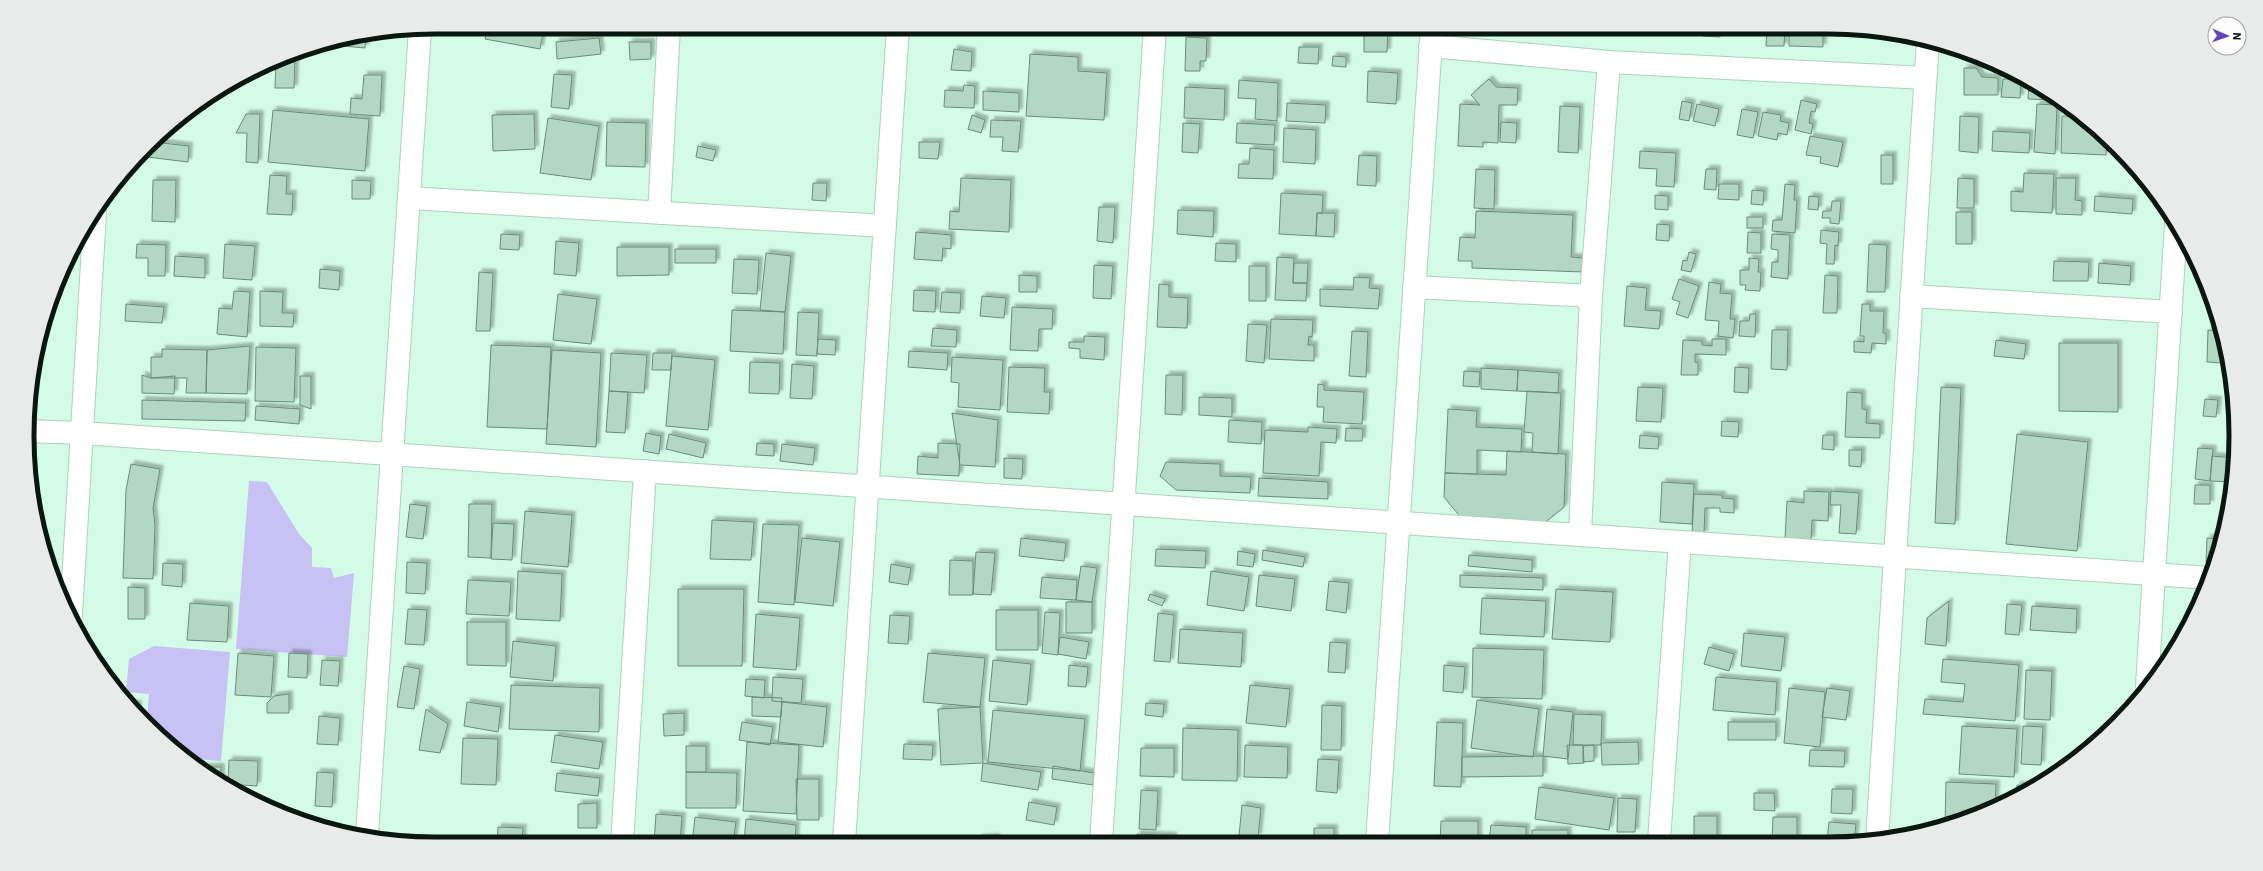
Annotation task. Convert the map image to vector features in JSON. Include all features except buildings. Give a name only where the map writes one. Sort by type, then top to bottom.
[{"type":"street","points":[[659,213],[669,34]]},
{"type":"street","points":[[844,837],[898,34]]},
{"type":"street","points":[[1101,837],[1155,34]]},
{"type":"street","points":[[367,831],[420,35]]},
{"type":"street","points":[[1377,837],[1431,36],[1609,62],[1925,78]]},
{"type":"street","points":[[1877,834],[1927,47]]},
{"type":"street","points":[[1580,533],[1591,296],[1609,62]]},
{"type":"street","points":[[409,198],[885,226]]},
{"type":"street","points":[[71,603],[94,225]]},
{"type":"street","points":[[2146,679],[2175,236]]},
{"type":"street","points":[[1414,287],[1591,296]]},
{"type":"street","points":[[1911,296],[2171,312]]},
{"type":"street","points":[[34,431],[82,433],[1123,504],[1580,533],[1680,542],[2203,577]]},
{"type":"street","points":[[622,837],[645,471]]},
{"type":"street","points":[[1659,837],[1680,542]]},
{"type":"shaded area","points":[[249,481],[267,482],[299,534],[312,548],[312,567],[331,568],[334,578],[354,573],[347,657],[236,649]]},
{"type":"shaded area","points":[[154,646],[230,652],[221,761],[198,759],[191,754],[148,714],[149,694],[127,692],[126,691],[129,659]]}]
